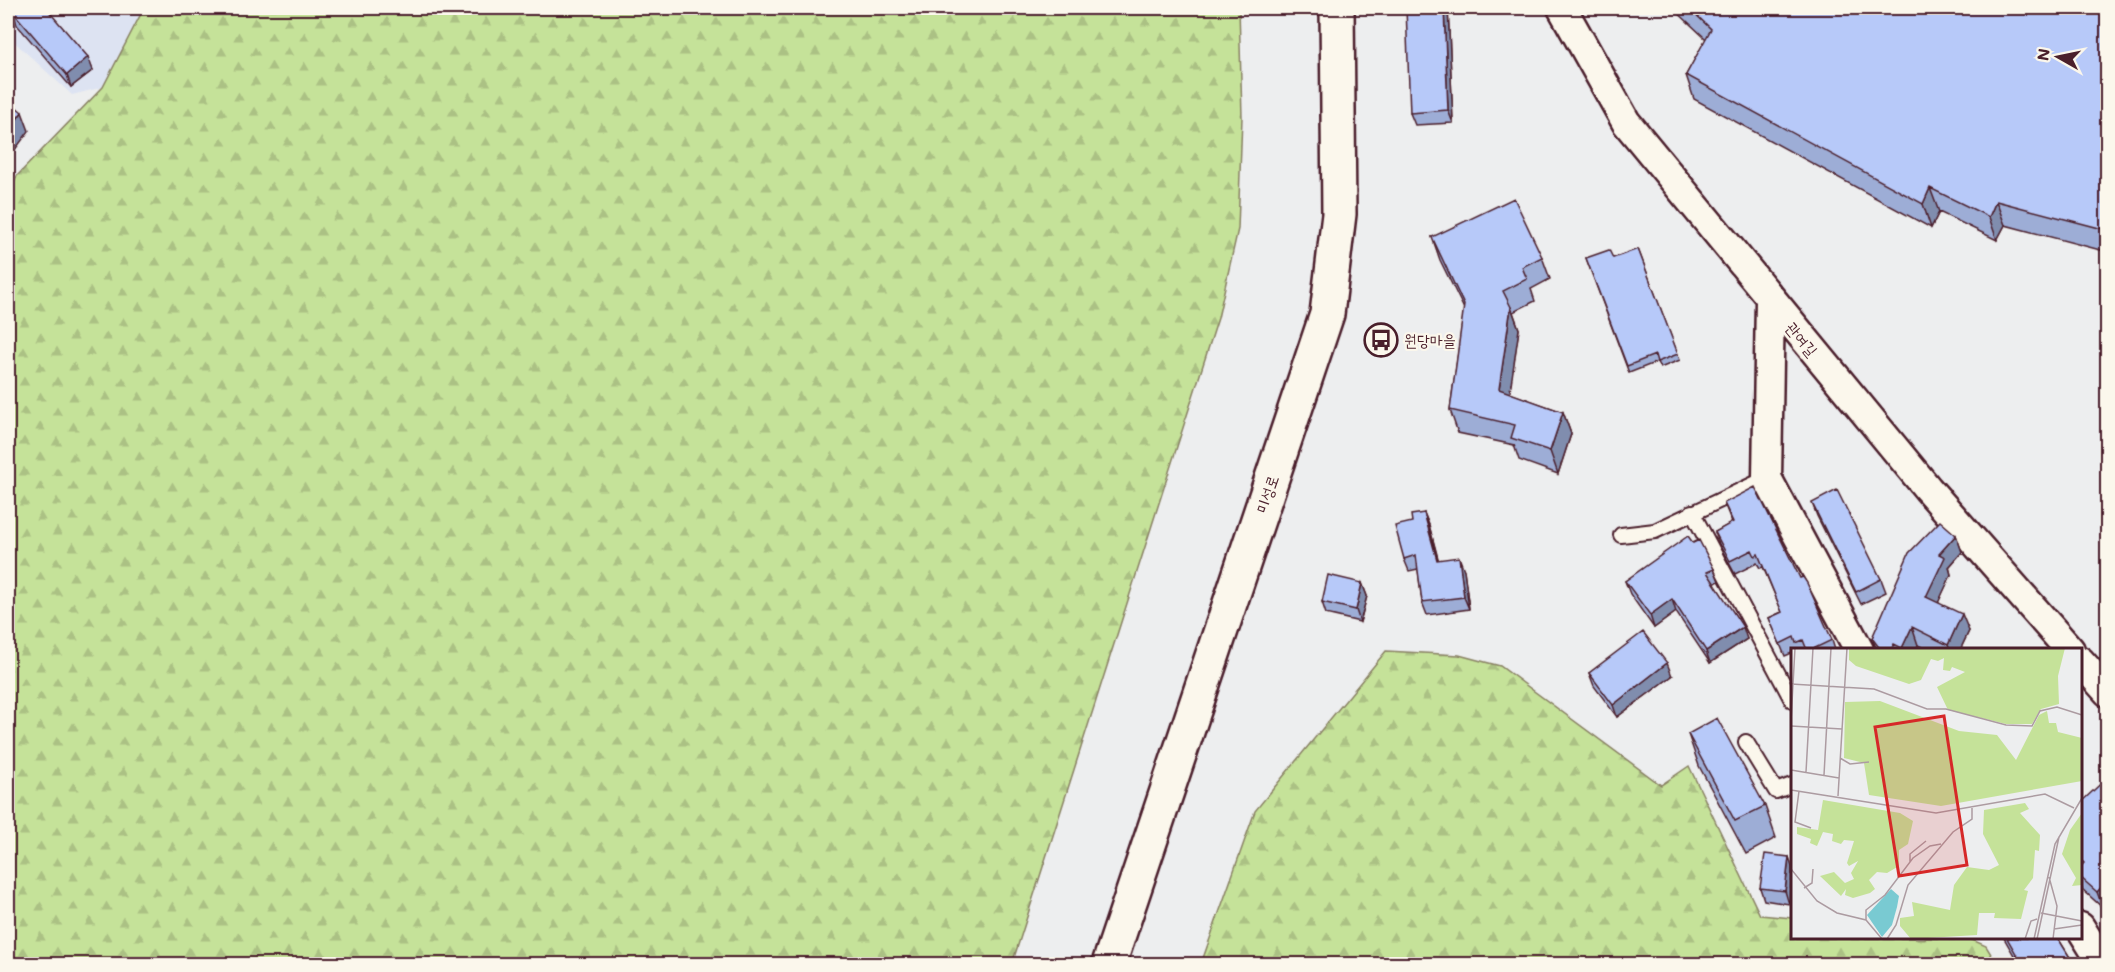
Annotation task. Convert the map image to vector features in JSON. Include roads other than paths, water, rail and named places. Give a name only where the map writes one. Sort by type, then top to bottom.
[{"type":"street","name":"미성로","points":[[1109,964],[1327,314],[1339,214],[1337,8]]},
{"type":"street","name":"관여길","points":[[1562,8],[1626,122],[1770,300],[1928,489],[2068,648]]},
{"type":"street","points":[[1770,300],[1767,478],[1858,648]]},
{"type":"street","points":[[2082,663],[2108,692]]},
{"type":"street","points":[[2082,930],[2103,964]]},
{"type":"lane","points":[[1621,535],[1655,531],[1767,478]]},
{"type":"lane","points":[[1692,512],[1791,698]]},
{"type":"lane","points":[[1746,742],[1776,791],[1791,785]]},
{"type":"place","name":"원당마을","points":[[1381,340]]}]
